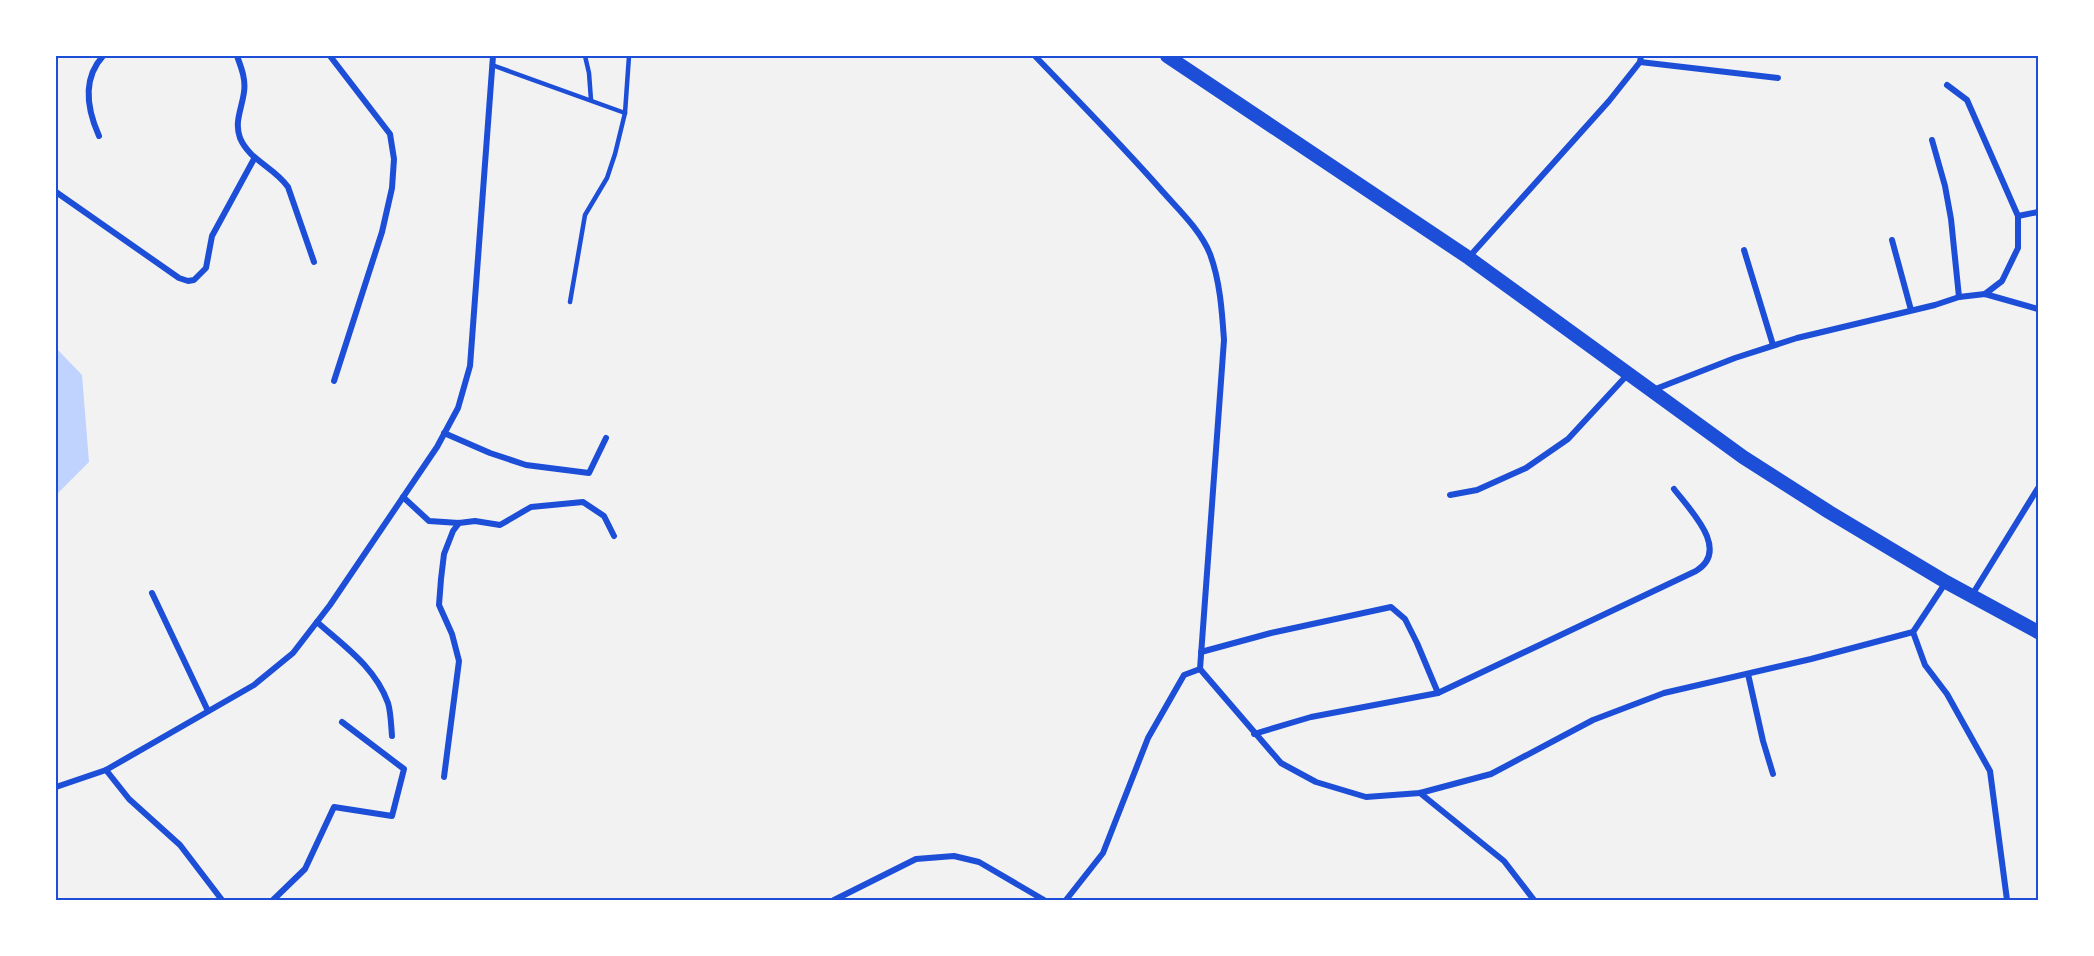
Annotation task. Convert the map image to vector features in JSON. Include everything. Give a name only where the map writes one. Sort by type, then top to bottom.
[{"type":"main road","points":[[1167,56],[1469,258],[1743,457],[1946,582],[2038,632]]},
{"type":"street","points":[[99,136],[90,116],[89,86],[94,65],[103,56]]},
{"type":"street","points":[[237,56],[244,78],[244,91],[237,125],[241,139],[254,159],[281,176],[288,187],[314,262]]},
{"type":"street","points":[[330,56],[390,134],[394,159],[392,188],[382,232],[334,381]]},
{"type":"street","points":[[56,787],[106,770],[254,685],[293,654],[403,497],[444,434],[458,408],[470,366],[493,56]]},
{"type":"street","points":[[1035,56],[1188,220],[1209,254],[1221,299],[1224,340],[1200,669],[1281,763],[1316,782],[1366,796],[1420,793],[1491,774],[1593,720],[1665,693],[1913,632],[1946,582]]},
{"type":"street","points":[[1469,258],[1609,101],[1641,59],[1778,78]]},
{"type":"street","points":[[1947,85],[1967,100],[2018,216],[2018,248],[2002,281],[1985,294]]},
{"type":"street","points":[[1932,140],[1945,186],[1951,219],[1959,297]]},
{"type":"street","points":[[56,192],[179,278],[194,280],[206,268],[212,236],[254,159]]},
{"type":"street","points":[[2018,216],[2038,212]]},
{"type":"street","points":[[1892,240],[1911,310]]},
{"type":"street","points":[[1743,250],[1773,345]]},
{"type":"street","points":[[1653,390],[1773,345],[1959,297],[1985,294],[2038,309]]},
{"type":"street","points":[[1449,495],[1477,490],[1526,468],[1568,439],[1630,373]]},
{"type":"street","points":[[444,434],[526,465],[589,473],[606,438]]},
{"type":"street","points":[[1972,595],[2038,488]]},
{"type":"street","points":[[1254,734],[1311,717],[1438,693],[1539,647],[1703,567],[1710,555],[1708,539],[1704,529],[1674,489]]},
{"type":"street","points":[[403,497],[429,521],[459,523],[475,521],[501,525],[531,507],[583,502],[604,516],[614,536]]},
{"type":"street","points":[[444,777],[459,661],[452,634],[440,605],[441,579],[444,554],[453,531],[459,523]]},
{"type":"street","points":[[152,593],[208,711]]},
{"type":"street","points":[[1201,652],[1271,633],[1391,607],[1405,619],[1418,643],[1438,693]]},
{"type":"street","points":[[317,622],[368,667],[381,687],[389,706],[392,736]]},
{"type":"street","points":[[1913,632],[1925,664],[1947,693],[1990,771],[2007,900]]},
{"type":"street","points":[[1066,900],[1073,897],[1103,853],[1153,729],[1184,675],[1200,669]]},
{"type":"street","points":[[1748,674],[1773,774]]},
{"type":"street","points":[[273,900],[305,869],[334,807],[392,816],[404,769],[342,722]]},
{"type":"street","points":[[106,770],[129,799],[180,845],[222,900]]},
{"type":"street","points":[[1420,793],[1504,861],[1534,900]]},
{"type":"street","points":[[834,900],[916,859],[954,856],[980,862],[1044,900]]},
{"type":"lane","points":[[585,56],[591,100]]},
{"type":"lane","points":[[570,302],[585,215],[607,178],[625,113],[628,56]]},
{"type":"lane","points":[[492,65],[625,113]]},
{"type":"water","points":[[56,348],[82,375],[89,462],[56,495]]}]
